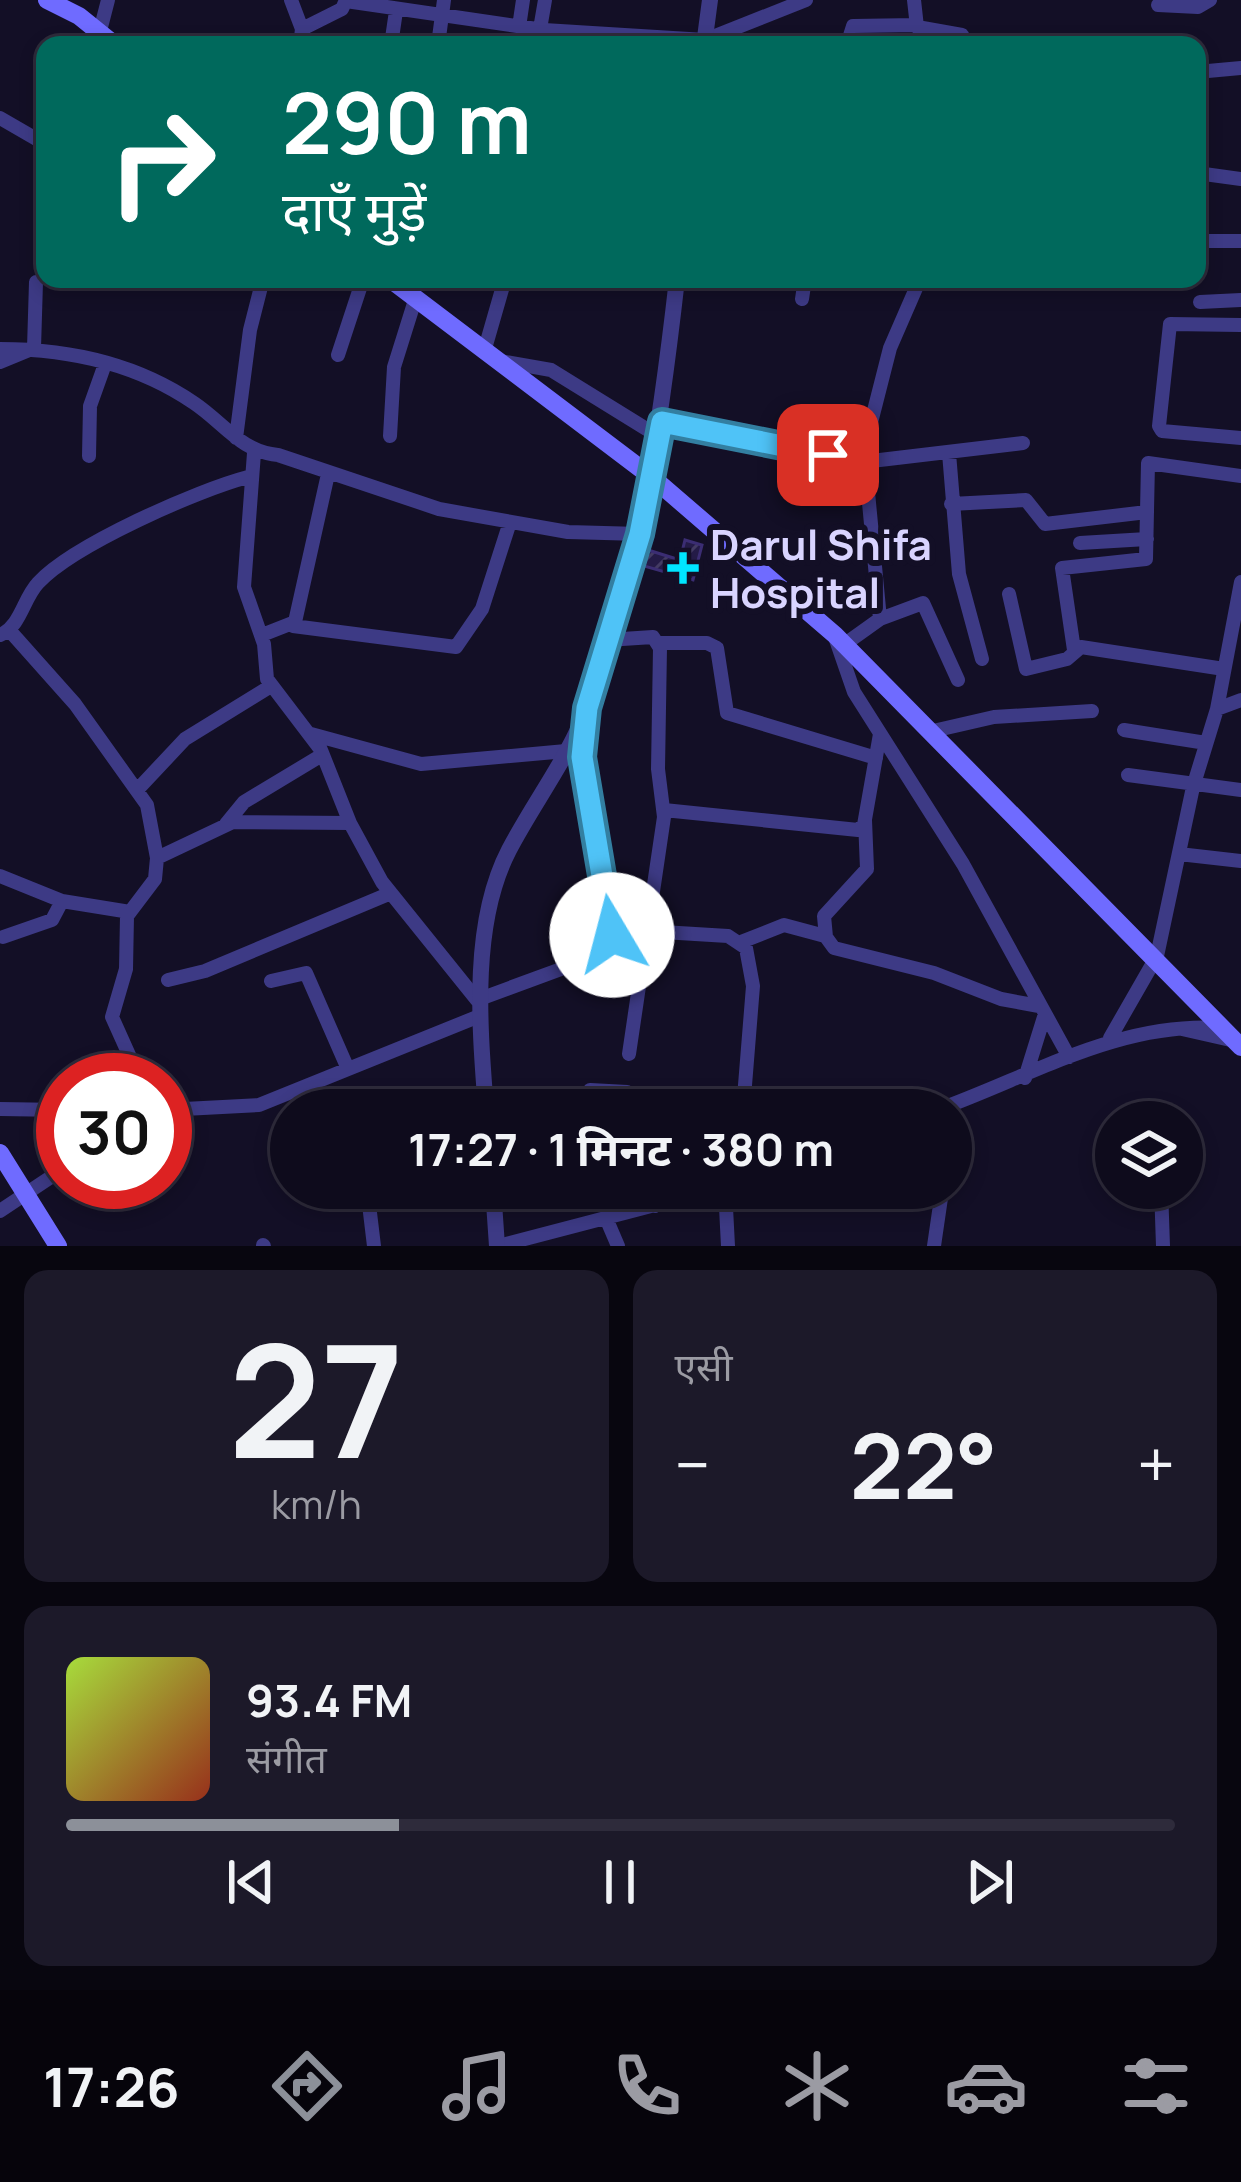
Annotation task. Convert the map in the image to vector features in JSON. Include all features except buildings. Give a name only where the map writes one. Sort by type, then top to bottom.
[{"type":"main road","points":[[47,0],[106,36]]},
{"type":"main road","points":[[401,288],[652,478],[840,639],[1237,1037]]},
{"type":"main road","points":[[0,1154],[58,1246]]},
{"type":"street","points":[[108,0],[113,36]]},
{"type":"street","points":[[291,0],[301,36]]},
{"type":"street","points":[[439,36],[444,0]]},
{"type":"street","points":[[506,36],[523,0]]},
{"type":"street","points":[[540,29],[544,0]]},
{"type":"street","points":[[705,36],[710,0]]},
{"type":"street","points":[[721,36],[806,0]]},
{"type":"street","points":[[914,0],[916,25]]},
{"type":"street","points":[[1158,5],[1198,7],[1210,0]]},
{"type":"street","points":[[302,36],[342,9],[346,1],[540,29],[559,36]]},
{"type":"street","points":[[392,36],[396,11]]},
{"type":"street","points":[[850,36],[853,26],[916,25],[963,36]]},
{"type":"street","points":[[1206,71],[1241,68]]},
{"type":"street","points":[[0,118],[36,139]]},
{"type":"street","points":[[1206,174],[1241,179]]},
{"type":"street","points":[[1206,241],[1241,241]]},
{"type":"street","points":[[34,348],[36,282]]},
{"type":"street","points":[[236,438],[250,331],[261,288]]},
{"type":"street","points":[[338,355],[359,288]]},
{"type":"street","points":[[503,288],[490,356],[550,370],[662,430],[863,462],[1023,443]]},
{"type":"street","points":[[484,1089],[477,1009],[501,868],[587,708],[608,640],[640,534],[662,430],[676,288]]},
{"type":"street","points":[[802,299],[804,288]]},
{"type":"street","points":[[880,619],[863,462],[890,348],[916,288]]},
{"type":"street","points":[[390,436],[398,345],[415,300]]},
{"type":"street","points":[[1200,302],[1241,300]]},
{"type":"street","points":[[1241,325],[1170,324],[1159,426],[1162,431],[1241,438]]},
{"type":"street","points":[[0,362],[34,348]]},
{"type":"street","points":[[0,349],[34,348],[143,375],[195,404],[254,453],[278,455],[439,509],[568,532],[640,534]]},
{"type":"street","points":[[89,455],[90,406],[105,364]]},
{"type":"street","points":[[254,453],[248,477],[244,587],[262,635],[271,686],[311,734],[350,823],[391,893],[477,1009]]},
{"type":"street","points":[[950,453],[963,597],[982,659]]},
{"type":"street","points":[[1075,650],[1062,568],[1142,560],[1147,539],[1148,463],[1241,476]]},
{"type":"street","points":[[293,626],[320,529],[328,474]]},
{"type":"street","points":[[128,1053],[112,1017],[126,968],[130,912],[154,886],[158,858],[139,788],[5,633],[38,582],[69,562],[214,486],[248,477]]},
{"type":"street","points":[[951,504],[1026,500],[1046,524],[1147,512]]},
{"type":"street","points":[[262,635],[293,626],[456,647],[482,609],[510,522]]},
{"type":"street","points":[[1080,543],[1147,539]]},
{"type":"street","points":[[1110,1038],[1157,956],[1193,787],[1217,709],[1241,582]]},
{"type":"street","points":[[1010,594],[1023,668],[1067,659],[1075,650]]},
{"type":"street","points":[[958,680],[923,603],[840,639],[854,692],[963,864],[1070,1057]]},
{"type":"street","points":[[608,640],[653,637],[659,643],[707,643],[716,648],[728,713],[876,758]]},
{"type":"street","points":[[629,1054],[664,810],[658,769],[659,643]]},
{"type":"street","points":[[1075,650],[1224,669]]},
{"type":"street","points":[[139,788],[185,739],[271,686]]},
{"type":"street","points":[[1217,709],[1239,707]]},
{"type":"street","points":[[192,1109],[259,1105],[349,1069],[592,955],[613,928],[582,757],[587,708]]},
{"type":"street","points":[[933,731],[994,717],[1092,711]]},
{"type":"street","points":[[1124,730],[1206,743]]},
{"type":"street","points":[[311,734],[422,764],[566,751]]},
{"type":"street","points":[[826,936],[824,916],[869,862],[865,820],[880,734]]},
{"type":"street","points":[[158,858],[226,824],[244,802],[322,755]]},
{"type":"street","points":[[1128,775],[1241,790]]},
{"type":"street","points":[[664,810],[854,830],[865,820]]},
{"type":"street","points":[[226,824],[350,823]]},
{"type":"street","points":[[1178,854],[1241,861]]},
{"type":"street","points":[[0,876],[62,901],[130,912]]},
{"type":"street","points":[[168,980],[205,971],[391,893]]},
{"type":"street","points":[[3,937],[52,920],[62,901]]},
{"type":"street","points":[[613,928],[728,936],[741,942],[784,925],[826,936],[841,953],[934,973],[1041,1011]]},
{"type":"street","points":[[741,942],[752,986],[745,1089]]},
{"type":"street","points":[[271,981],[306,973],[349,1069]]},
{"type":"street","points":[[1025,1078],[1041,1011]]},
{"type":"street","points":[[972,1098],[1110,1038],[1182,1029],[1237,1037]]},
{"type":"street","points":[[0,1109],[36,1110]]},
{"type":"street","points":[[0,1210],[36,1186]]},
{"type":"street","points":[[370,1209],[374,1246]]},
{"type":"street","points":[[495,1209],[498,1246],[643,1209]]},
{"type":"street","points":[[725,1209],[728,1246]]},
{"type":"street","points":[[934,1246],[939,1209]]},
{"type":"street","points":[[1162,1209],[1163,1246]]},
{"type":"street","points":[[606,1218],[618,1246]]},
{"type":"place","name":"Darul Shifa Hospital","points":[[683,568]]},
{"type":"route","points":[[612,935],[582,757],[587,708],[640,534],[662,422],[828,455]]}]
